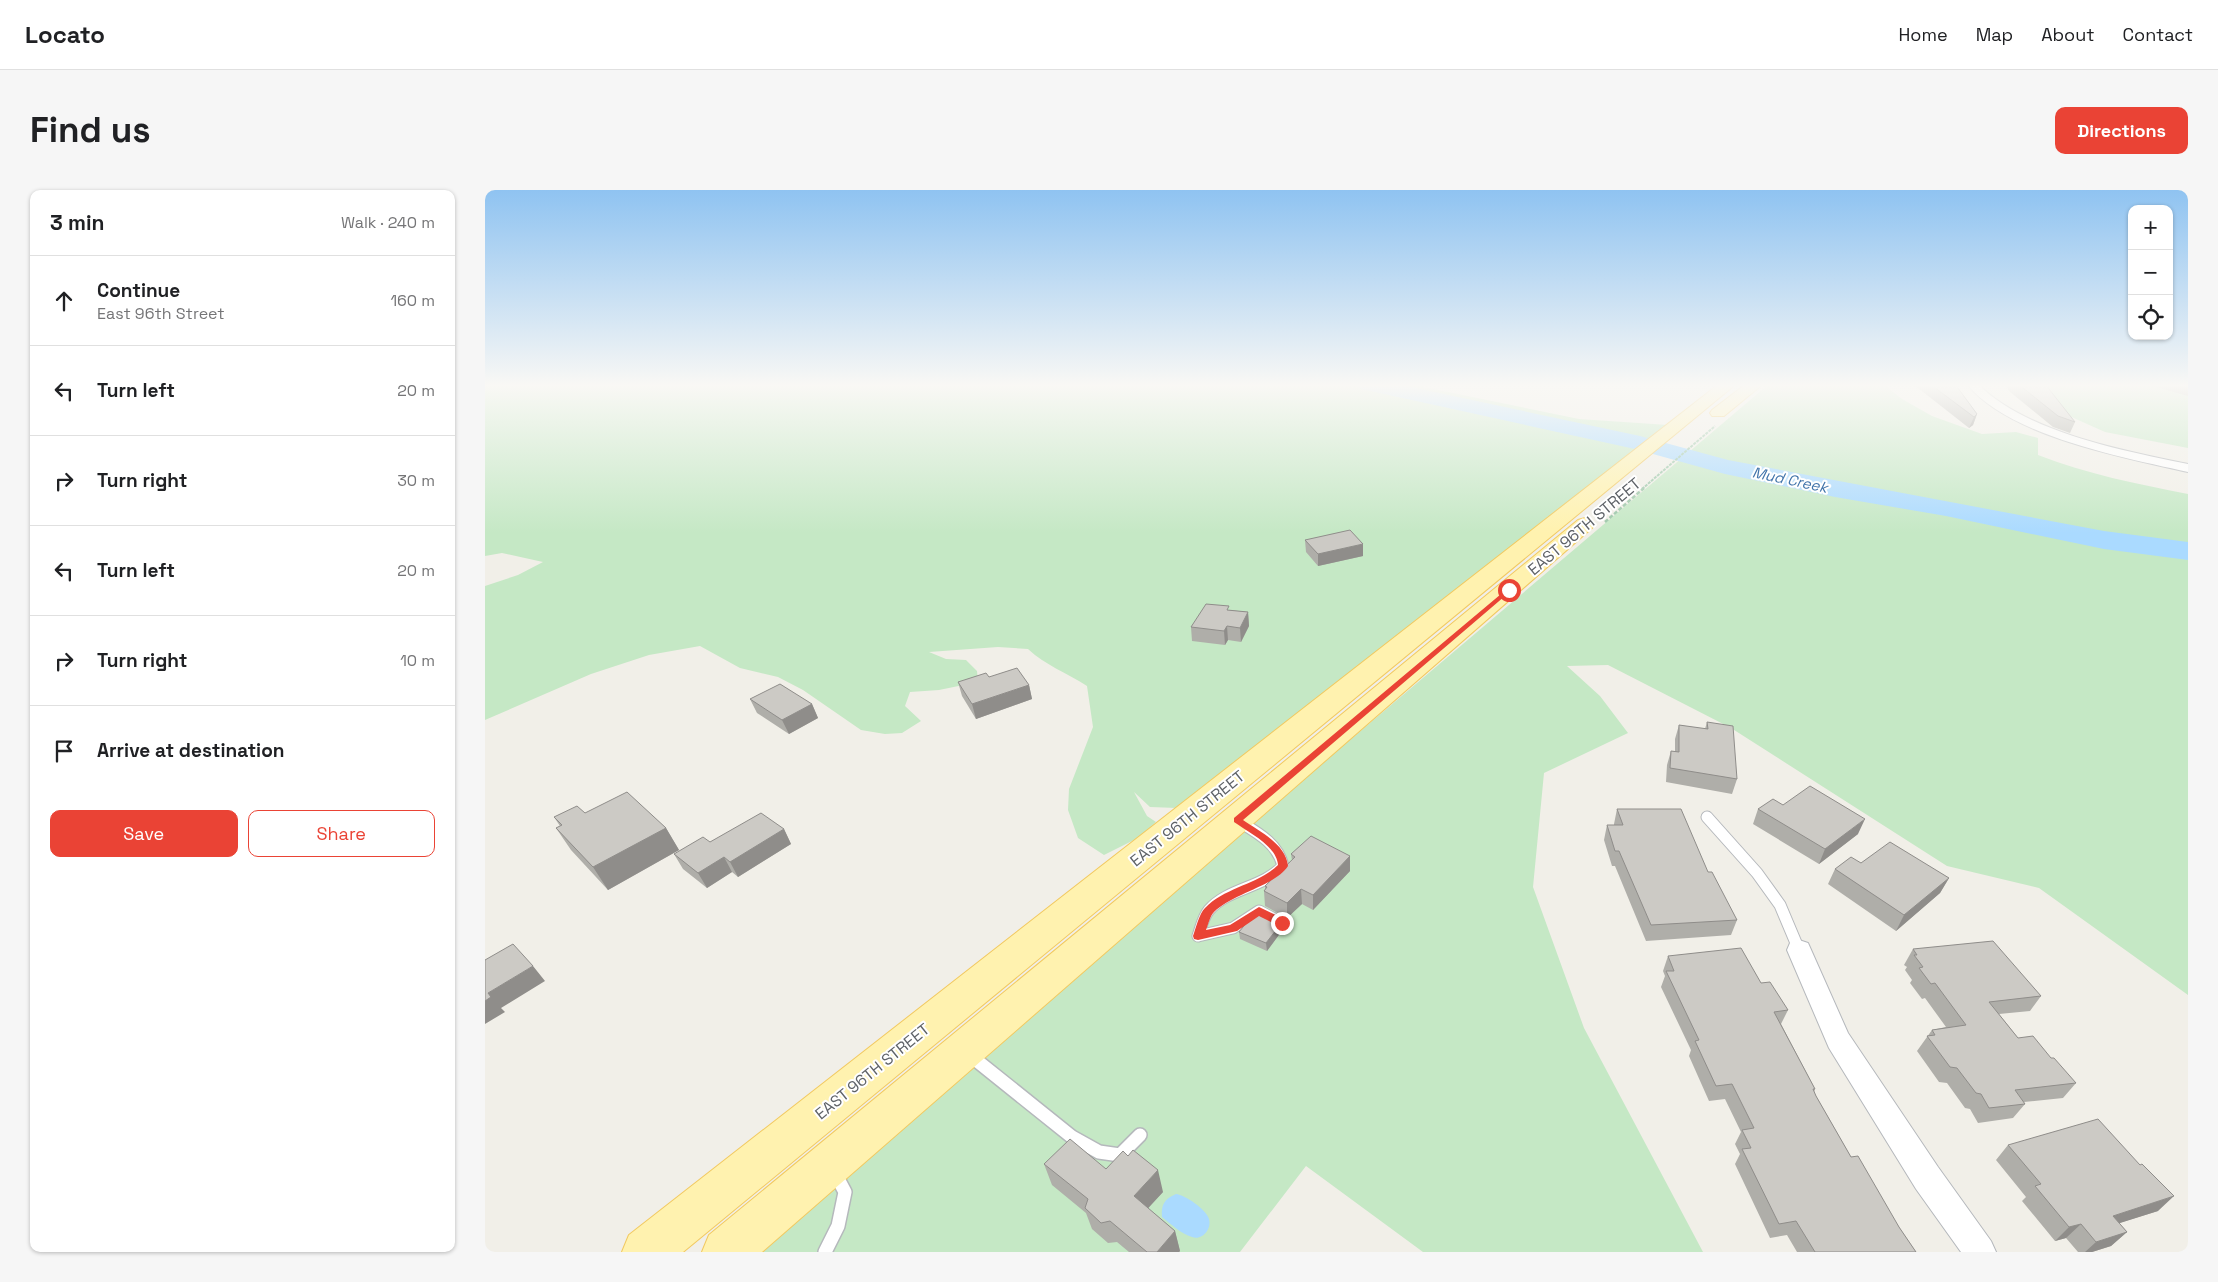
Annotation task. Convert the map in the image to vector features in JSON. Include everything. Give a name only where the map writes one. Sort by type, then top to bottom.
[{"type":"main road","name":"EAST 96TH STREET","points":[[726,1252],[1655,464],[1670,434]]},
{"type":"main road","name":"EAST 96TH STREET","points":[[646,1252],[1372,670],[1696,434]]},
{"type":"street","points":[[2061,434],[2128,455],[2188,468]]},
{"type":"street","points":[[1799,950],[1838,1040],[1927,1178],[1980,1252]]},
{"type":"lane","points":[[1707,818],[1757,873],[1780,905],[1799,950]]},
{"type":"lane","points":[[1237,820],[1273,846],[1283,859],[1283,866],[1276,873],[1235,892],[1209,910],[1198,936],[1233,928],[1259,911],[1282,923]]},
{"type":"lane","points":[[963,1050],[1072,1137],[1099,1152],[1120,1155],[1140,1135]]},
{"type":"lane","points":[[825,1252],[839,1226],[845,1192],[831,1163]]},
{"type":"path","points":[[1655,464],[1696,434]]},
{"type":"green space","points":[[485,434],[1657,434],[1177,808],[1150,807],[1134,792],[1147,816],[1156,822],[1138,838],[1104,855],[1078,838],[1068,810],[1069,789],[1093,727],[1087,686],[1049,664],[1028,649],[998,647],[929,652],[946,659],[966,660],[977,671],[978,682],[939,690],[910,692],[905,706],[921,721],[902,733],[885,734],[861,730],[803,690],[778,677],[740,668],[700,646],[649,655],[591,674],[485,720],[485,586],[518,575],[543,562],[502,553],[485,556]]},
{"type":"green space","points":[[1711,434],[2022,434],[2038,438],[2038,455],[2056,462],[2112,478],[2188,494],[2188,995],[2039,888],[1947,866],[1731,728],[1608,665],[1567,666],[1600,696],[1628,733],[1544,773],[1533,887],[1584,1028],[1703,1252],[1423,1252],[1306,1166],[1240,1252],[747,1252]]},
{"type":"green space","points":[[2113,434],[2188,434],[2188,448]]},
{"type":"water","points":[[1176,1194],[1195,1203],[1207,1215],[1210,1223],[1208,1230],[1203,1236],[1196,1238],[1188,1236],[1162,1217],[1164,1203]]},
{"type":"building","points":[[1350,530],[1363,544],[1318,554],[1305,540]]},
{"type":"building","points":[[1206,604],[1229,606],[1227,610],[1248,612],[1240,628],[1227,626],[1224,631],[1191,627]]},
{"type":"building","points":[[1017,668],[1029,685],[972,704],[958,682],[986,673],[989,677]]},
{"type":"building","points":[[780,684],[812,704],[782,720],[750,699]]},
{"type":"building","points":[[1707,722],[1733,726],[1737,779],[1670,768],[1671,751],[1679,752],[1679,725],[1708,729]]},
{"type":"building","points":[[1810,786],[1865,819],[1825,849],[1758,809],[1773,799],[1783,805]]},
{"type":"building","points":[[627,792],[666,828],[593,867],[556,828],[562,825],[554,817],[577,806],[585,813]]},
{"type":"building","points":[[1617,809],[1681,809],[1708,872],[1712,872],[1737,920],[1651,925],[1619,851],[1615,851],[1607,825],[1623,825]]},
{"type":"building","points":[[761,813],[784,829],[730,862],[724,857],[698,873],[674,854],[703,837],[710,842]]},
{"type":"building","points":[[1311,836],[1350,856],[1313,895],[1301,889],[1287,903],[1264,891],[1267,887],[1265,886],[1295,857],[1291,854]]},
{"type":"building","points":[[1890,842],[1949,878],[1904,915],[1835,869],[1851,857],[1861,863]]},
{"type":"building","points":[[1259,912],[1280,925],[1266,943],[1239,932],[1251,917]]},
{"type":"building","points":[[1993,941],[2041,996],[1989,1002],[2018,1038],[2033,1036],[2051,1058],[2054,1058],[2076,1083],[2015,1090],[2025,1104],[1989,1108],[1981,1094],[1976,1093],[1957,1068],[1950,1067],[1927,1036],[1935,1035],[1932,1030],[1966,1025],[1935,983],[1931,984],[1919,968],[1923,967],[1914,955],[1917,955],[1913,949]]},
{"type":"building","points":[[513,944],[533,966],[488,993],[491,997],[485,1001],[485,960]]},
{"type":"building","points":[[1741,948],[1761,983],[1770,982],[1788,1010],[1774,1012],[1815,1089],[1813,1089],[1816,1096],[1851,1157],[1858,1156],[1899,1227],[1916,1252],[1815,1252],[1796,1221],[1779,1224],[1742,1149],[1751,1148],[1742,1130],[1754,1128],[1732,1084],[1716,1086],[1695,1041],[1699,1040],[1666,971],[1674,971],[1668,956]]},
{"type":"building","points":[[2098,1119],[2140,1165],[2142,1164],[2174,1196],[2113,1216],[2127,1232],[2096,1242],[2081,1224],[2069,1227],[2035,1186],[2041,1184],[2008,1145]]},
{"type":"building","points":[[1070,1139],[1106,1169],[1123,1151],[1128,1156],[1133,1150],[1158,1170],[1134,1196],[1175,1231],[1157,1252],[1147,1252],[1110,1221],[1101,1223],[1085,1208],[1088,1199],[1044,1164]]},
{"type":"waterway","name":"Mud Creek","points":[[1596,434],[1640,443],[1725,467],[1835,489],[1946,508],[2104,540],[2188,551]]},
{"type":"route","points":[[1282,923],[1259,911],[1233,928],[1198,936],[1209,910],[1235,892],[1276,873],[1283,866],[1283,859],[1273,846],[1237,820],[1509,590]]}]
